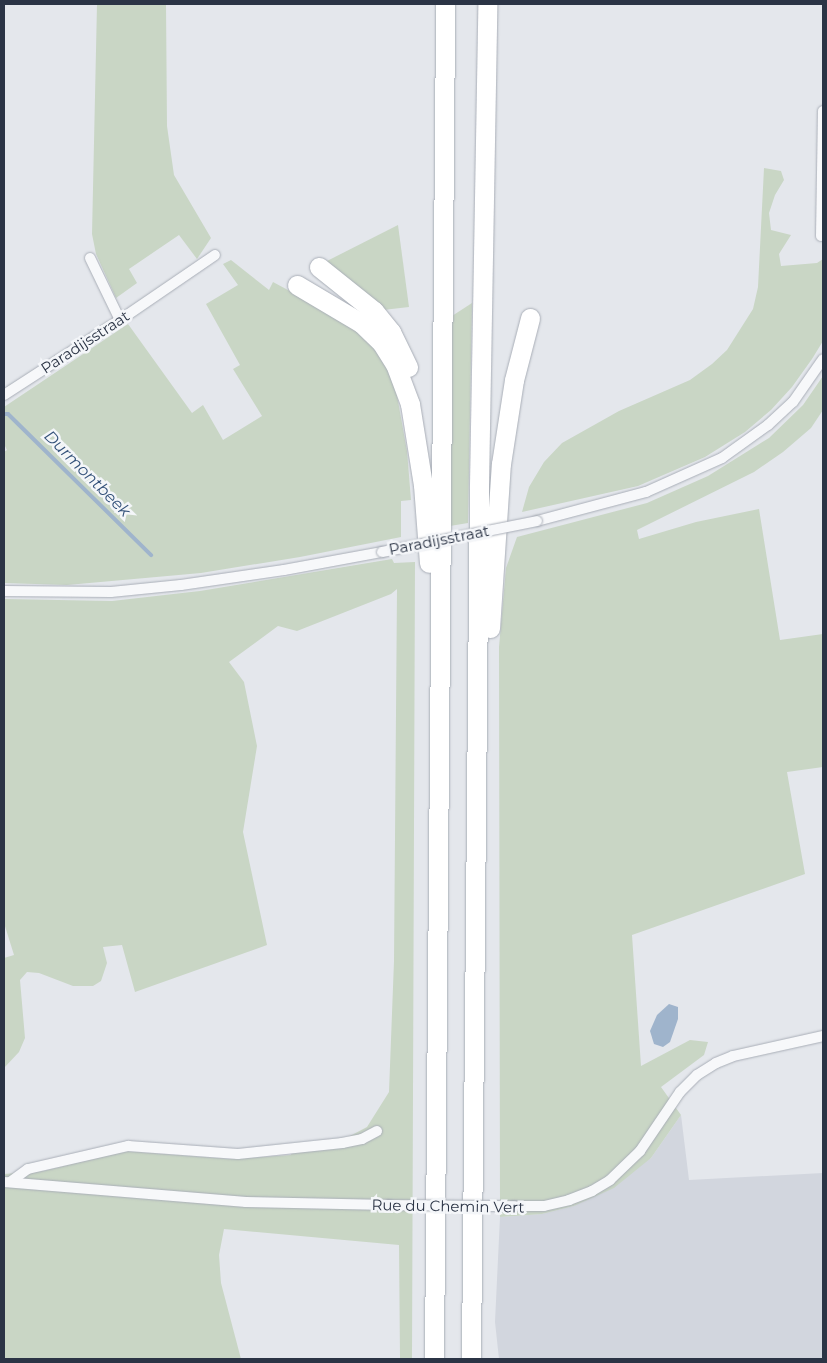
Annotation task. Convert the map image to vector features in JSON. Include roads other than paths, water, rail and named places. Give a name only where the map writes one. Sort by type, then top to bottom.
[{"type":"highway","points":[[434,1359],[445,4]]},
{"type":"highway","points":[[470,1359],[478,577],[487,4]]},
{"type":"highway","points":[[320,267],[374,311],[391,332],[406,359],[418,396],[431,484],[429,594],[440,672]]},
{"type":"highway","points":[[297,285],[361,322],[381,342],[395,364],[410,404],[423,485],[429,551]]},
{"type":"highway","points":[[477,713],[488,667],[496,513],[503,446],[514,380],[530,318]]},
{"type":"highway","points":[[470,1275],[482,1359]]},
{"type":"street","points":[[821,236],[823,111]]},
{"type":"street","name":"Paradijsstraat","points":[[4,395],[120,320],[215,255]]},
{"type":"street","points":[[90,258],[120,320]]},
{"type":"street","name":"Paradijsstraat","points":[[4,591],[111,592],[181,585],[284,570],[537,520],[646,492],[722,458],[768,425],[793,402],[823,359]]},
{"type":"street","name":"Rue du Chemin Vert","points":[[7,1182],[246,1202],[544,1206],[570,1200],[592,1191],[610,1180],[640,1151],[680,1092],[697,1075],[716,1063],[733,1056],[823,1036]]},
{"type":"street","name":"Rue du Chemin Vert","points":[[7,1182],[28,1169],[128,1146],[238,1154],[342,1143],[362,1139],[376,1132]]},
{"type":"water","points":[[669,1004],[678,1007],[678,1019],[670,1042],[663,1047],[654,1044],[650,1031],[657,1015]]},
{"type":"waterway","name":"Durmontbeek","points":[[4,414],[8,414],[151,555]]}]
